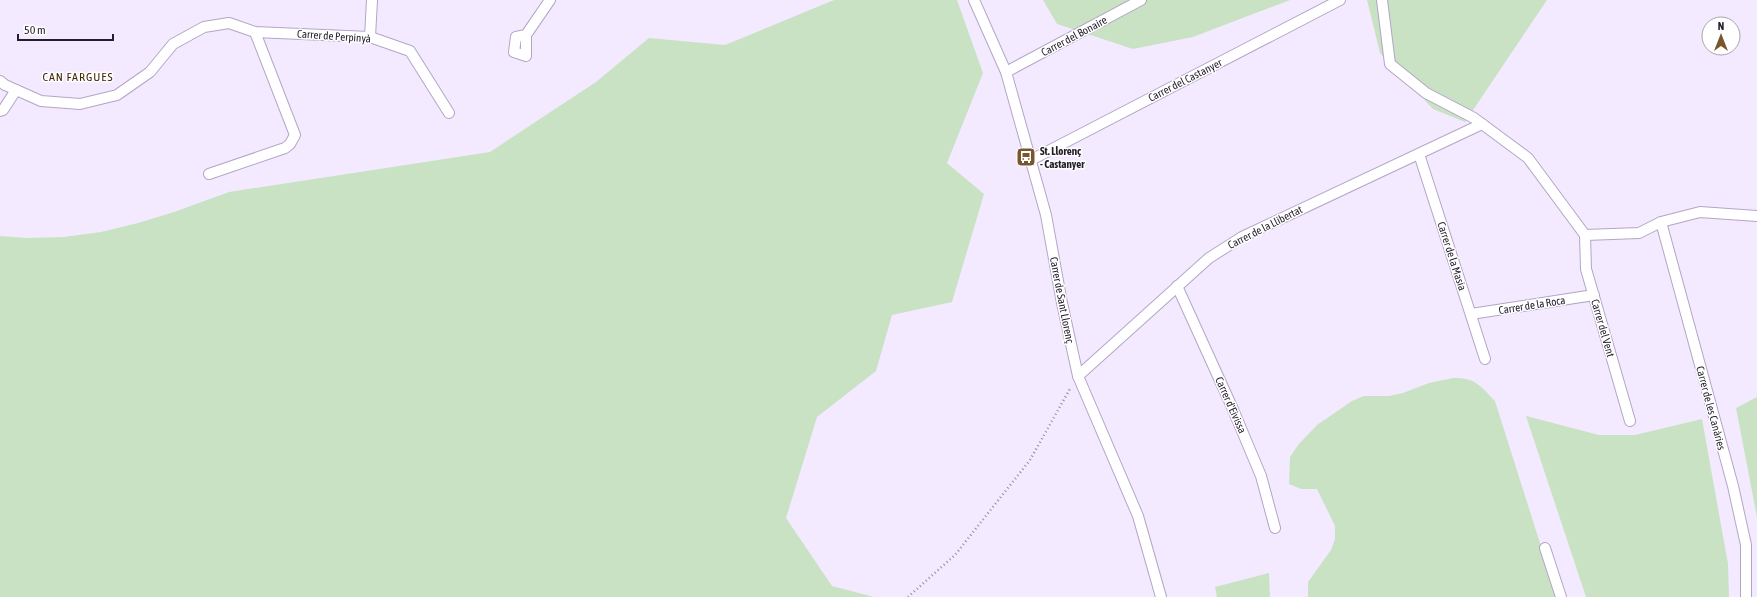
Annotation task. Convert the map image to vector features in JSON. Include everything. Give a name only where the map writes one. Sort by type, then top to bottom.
[{"type":"street","points":[[370,38],[372,0]]},
{"type":"street","points":[[526,35],[550,0]]},
{"type":"street","name":"Carrer de Sant Llorenç","points":[[974,0],[1006,72],[1031,160],[1046,215],[1062,303],[1078,376],[1138,516],[1161,597]]},
{"type":"street","name":"Carrer del Bonaire","points":[[1006,72],[1141,0]]},
{"type":"street","name":"Carrer del Castanyer","points":[[1031,160],[1340,0]]},
{"type":"street","points":[[1382,0],[1390,64],[1426,93],[1474,118],[1528,158],[1585,235],[1639,233],[1661,222],[1700,212],[1757,216]]},
{"type":"street","name":"Carrer de Perpinyà","points":[[0,81],[41,101],[80,104],[118,95],[150,72],[173,44],[204,26],[229,23],[255,32],[370,38],[410,51],[449,113]]},
{"type":"street","points":[[209,174],[285,148],[290,144],[294,135],[255,32]]},
{"type":"street","points":[[0,111],[3,110],[16,90]]},
{"type":"street","name":"Carrer de la Llibertat","points":[[1078,376],[1208,258],[1242,238],[1482,124]]},
{"type":"street","name":"Carrer de la Masia","points":[[1419,154],[1486,359]]},
{"type":"street","name":"Carrer de les Canàries","points":[[1661,222],[1733,486],[1746,545],[1746,597]]},
{"type":"street","name":"Carrer del Vent","points":[[1585,235],[1586,269],[1630,421]]},
{"type":"street","name":"Carrer d'Eivissa","points":[[1177,286],[1232,407],[1261,476],[1275,528]]},
{"type":"street","name":"Carrer de la Roca","points":[[1471,314],[1594,296]]},
{"type":"street","points":[[1545,548],[1561,597]]},
{"type":"path","points":[[908,597],[955,555],[1030,460],[1078,376]]},
{"type":"green space","points":[[834,0],[957,0],[983,73],[947,163],[984,194],[952,302],[892,315],[876,371],[817,417],[786,518],[832,586],[874,597],[0,597],[0,236],[27,238],[64,237],[101,232],[174,212],[229,192],[490,152],[596,82],[649,38],[725,45]]},
{"type":"green space","points":[[1043,0],[1290,0],[1193,37],[1133,49],[1057,24]]},
{"type":"green space","points":[[1367,0],[1547,0],[1465,122],[1433,109],[1380,53]]},
{"type":"green space","points":[[1453,378],[1468,379],[1473,381],[1495,401],[1557,597],[1308,597],[1308,582],[1331,550],[1335,539],[1335,526],[1317,489],[1301,489],[1289,484],[1290,457],[1298,445],[1317,425],[1352,401],[1364,396],[1389,396],[1403,393],[1429,383]]},
{"type":"green space","points":[[1757,397],[1757,517],[1736,408]]},
{"type":"green space","points":[[1526,416],[1599,435],[1635,435],[1702,419],[1728,564],[1729,597],[1586,597]]},
{"type":"green space","points":[[1269,573],[1270,597],[1217,597],[1215,587]]},
{"type":"place","name":"St. Llorenç - Castanyer","points":[[1026,157]]},
{"type":"district","name":"CAN FARGUES","points":[[78,77]]}]
